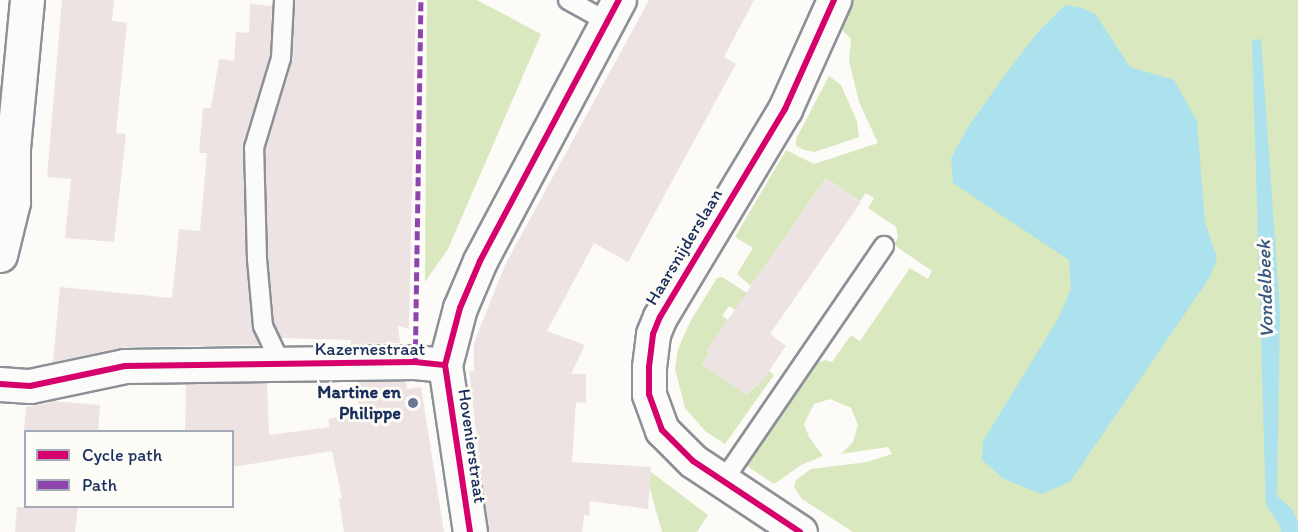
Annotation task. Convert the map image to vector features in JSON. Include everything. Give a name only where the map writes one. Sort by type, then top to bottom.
[{"type":"street","points":[[0,255],[13,202],[6,148],[27,0]]},
{"type":"street","name":"Haarsnijderslaan","points":[[800,532],[693,461],[662,430],[649,394],[652,334],[785,109],[834,0]]},
{"type":"street","name":"Kazernestraat","points":[[0,384],[30,386],[125,366],[202,363],[415,362],[445,365],[460,308],[480,261],[612,11]]},
{"type":"street","name":"Hovenierstraat","points":[[445,365],[470,532]]},
{"type":"lane","points":[[281,364],[262,326],[257,259],[254,148],[281,58],[284,0]]},
{"type":"lane","name":"Kazernestraat","points":[[568,0],[612,11]]},
{"type":"lane","points":[[723,481],[884,246]]},
{"type":"green space","points":[[427,0],[477,0],[541,34],[448,249],[425,282]]},
{"type":"green space","points":[[851,0],[1298,0],[1298,532],[853,532],[802,499],[794,487],[796,480],[811,469],[867,462],[892,454],[888,447],[841,454],[853,442],[858,425],[851,408],[830,399],[814,404],[804,424],[809,437],[823,456],[801,465],[774,484],[747,466],[816,363],[825,360],[832,362],[851,335],[860,341],[910,268],[928,279],[932,271],[894,245],[898,237],[896,227],[868,208],[874,198],[866,193],[860,201],[826,178],[751,286],[737,274],[753,248],[735,237],[786,150],[814,164],[878,143],[859,102],[849,61],[851,39],[841,29],[850,11]]},
{"type":"green space","points":[[829,76],[841,85],[857,121],[859,137],[815,152],[804,150],[796,146],[796,139]]},
{"type":"green space","points":[[722,277],[750,295],[735,310],[729,306],[722,316],[733,323],[706,351],[709,353],[702,364],[747,395],[769,371],[774,375],[725,444],[705,431],[685,408],[675,369],[678,349],[690,322],[717,278]]},
{"type":"green space","points":[[651,472],[708,515],[697,532],[662,532],[648,482]]},
{"type":"water","points":[[1065,5],[1083,8],[1096,15],[1130,67],[1174,80],[1197,121],[1205,222],[1217,258],[1210,277],[1070,482],[1041,494],[1004,479],[982,460],[983,441],[1058,319],[1071,289],[1069,260],[953,183],[951,158],[970,124],[1008,71],[1038,32]]},
{"type":"water","name":"Vondelbeek","points":[[1261,39],[1280,312],[1277,496],[1292,509],[1298,523],[1298,532],[1281,532],[1278,522],[1266,506],[1252,40]]},
{"type":"building","points":[[62,0],[114,0],[112,21],[127,23],[116,133],[126,134],[114,242],[65,238],[71,179],[47,177]]},
{"type":"building","points":[[295,0],[416,0],[409,329],[398,326],[400,343],[351,344],[351,340],[281,338],[274,323],[268,258],[265,150],[292,61]]},
{"type":"building","points":[[649,0],[754,0],[724,57],[736,64],[628,262],[594,243],[547,331],[585,345],[571,374],[586,374],[586,403],[576,402],[572,462],[651,467],[648,509],[590,501],[589,516],[584,515],[582,532],[488,532],[469,371],[474,371],[474,343],[505,265]]},
{"type":"building","points":[[250,4],[272,6],[270,56],[243,148],[246,260],[252,327],[260,345],[125,347],[53,362],[60,287],[172,298],[179,229],[200,231],[207,153],[199,153],[203,108],[211,108],[219,59],[234,61],[236,32],[249,33]]},
{"type":"building","points":[[826,178],[861,202],[770,334],[786,346],[758,387],[755,385],[747,395],[702,364],[709,353],[706,351]]},
{"type":"building","points":[[406,381],[407,389],[421,387],[444,532],[344,532],[339,499],[342,499],[332,451],[234,467],[234,430],[185,430],[186,384],[267,383],[269,435],[330,427],[328,419],[359,414],[357,382]]},
{"type":"building","points":[[51,401],[100,405],[98,430],[24,430],[26,407]]},
{"type":"building","points":[[17,507],[78,508],[75,532],[15,532]]},
{"type":"marked path","points":[[415,362],[421,0]]},
{"type":"cycle path","points":[[470,532],[445,365],[460,308],[480,261],[619,0]]},
{"type":"cycle path","points":[[800,532],[693,461],[662,430],[649,394],[649,367],[653,334],[660,317],[785,109],[834,0]]},
{"type":"cycle path","points":[[0,384],[30,386],[125,366],[415,362],[445,365]]},
{"type":"place","name":"Martine en Philippe","points":[[413,403]]}]
